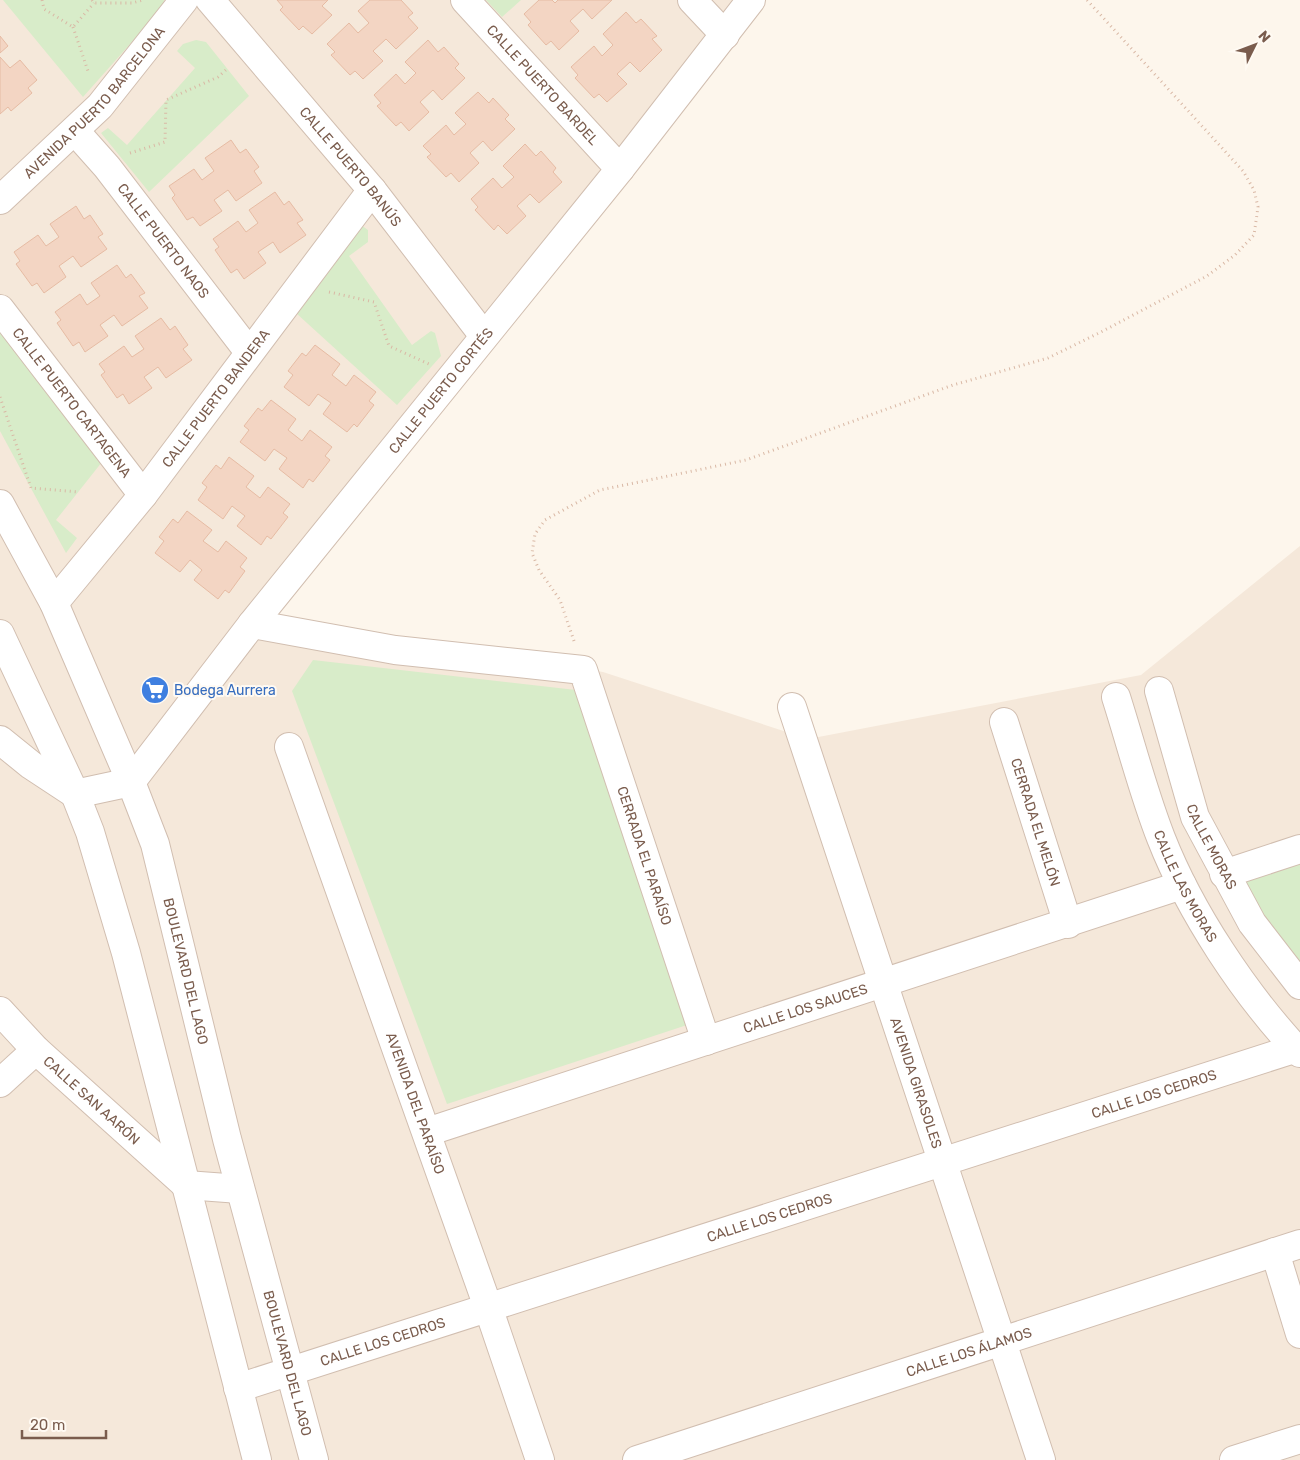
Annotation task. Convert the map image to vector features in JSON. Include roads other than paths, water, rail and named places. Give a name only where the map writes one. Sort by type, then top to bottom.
[{"type":"street","name":"AVENIDA PUERTO BARCELONA","points":[[0,200],[75,132],[100,106],[184,0]]},
{"type":"street","name":"CALLE PUERTO BANÚS","points":[[210,0],[372,190],[484,336]]},
{"type":"street","name":"CALLE PUERTO BARDEL","points":[[465,0],[620,169]]},
{"type":"street","points":[[692,0],[725,35]]},
{"type":"street","name":"CALLE PUERTO CORTÉS","points":[[131,782],[252,624],[620,169],[751,0]]},
{"type":"street","name":"CALLE PUERTO NAOS","points":[[75,132],[107,167],[248,352]]},
{"type":"street","name":"CALLE PUERTO BANDERA","points":[[54,603],[143,495],[248,352],[372,190]]},
{"type":"street","name":"CALLE PUERTO CARTAGENA","points":[[0,309],[143,495]]},
{"type":"street","name":"BOULEVARD DEL LAGO","points":[[0,504],[54,603],[131,782],[154,844],[240,1190],[288,1372],[314,1460]]},
{"type":"street","name":"CERRADA EL PARAÍSO","points":[[252,624],[395,650],[584,670],[706,1041]]},
{"type":"street","points":[[0,634],[75,794],[90,832],[126,953],[257,1460]]},
{"type":"street","name":"CALLE MORAS","points":[[1159,691],[1195,817],[1252,923],[1300,985]]},
{"type":"street","name":"CALLE LAS MORAS","points":[[1116,697],[1161,837],[1182,886],[1215,942],[1260,1005],[1298,1049]]},
{"type":"street","name":"AVENIDA GIRASOLES","points":[[792,707],[1041,1460]]},
{"type":"street","name":"CERRADA EL MELÓN","points":[[1004,722],[1068,924]]},
{"type":"street","points":[[0,740],[31,765],[75,794],[131,782]]},
{"type":"street","name":"AVENIDA DEL PARAÍSO","points":[[289,747],[427,1132],[540,1460]]},
{"type":"street","points":[[1224,874],[1300,849]]},
{"type":"street","name":"CALLE LOS SAUCES","points":[[427,1132],[1182,886]]},
{"type":"street","name":"CALLE SAN AARÓN","points":[[0,1011],[36,1050],[186,1185]]},
{"type":"street","name":"CALLE LOS CEDROS","points":[[238,1388],[942,1161],[1298,1049]]},
{"type":"street","points":[[0,1083],[36,1050]]},
{"type":"street","points":[[186,1185],[240,1190]]},
{"type":"street","points":[[1288,1248],[1300,1334]]},
{"type":"street","name":"CALLE LOS ÁLAMOS","points":[[637,1460],[1288,1248]]},
{"type":"street","points":[[1234,1460],[1300,1439]]},
{"type":"place","name":"Bodega Aurrera","points":[[155,690]]}]
